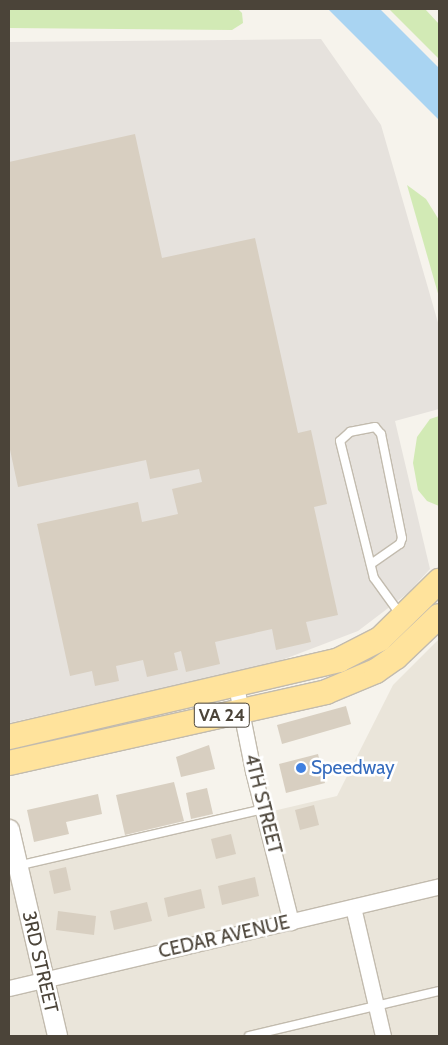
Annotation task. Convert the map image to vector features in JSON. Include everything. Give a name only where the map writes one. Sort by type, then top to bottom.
[{"type":"main road","name":"VA 24","points":[[9,763],[326,692],[352,683],[396,657],[439,581]]},
{"type":"main road","name":"VA 24","points":[[9,737],[236,686],[339,660],[380,639],[439,616]]},
{"type":"street","name":"4TH STREET","points":[[236,686],[263,809],[291,922]]},
{"type":"street","name":"3RD STREET","points":[[9,829],[57,1036]]},
{"type":"street","name":"CEDAR AVENUE","points":[[9,988],[439,886]]},
{"type":"street","points":[[353,907],[383,1036]]},
{"type":"lane","points":[[371,564],[400,544],[402,538],[381,434],[375,427],[350,432],[340,442],[371,564],[379,588],[412,626]]},
{"type":"lane","points":[[17,866],[263,809]]},
{"type":"lane","points":[[249,1036],[439,991]]},
{"type":"shaded area","points":[[321,39],[381,125],[439,326],[439,409],[395,421],[430,569],[408,593],[358,631],[274,663],[9,723],[9,42]]},
{"type":"shaded area","points":[[439,639],[439,1036],[9,1036],[9,873],[337,796],[393,685]]},
{"type":"green space","points":[[9,9],[238,9],[242,13],[243,23],[232,30],[9,28]]},
{"type":"green space","points":[[389,9],[425,9],[439,24],[439,59]]},
{"type":"green space","points":[[407,185],[426,199],[439,220],[439,297]]},
{"type":"green space","points":[[439,416],[439,506],[427,501],[418,490],[413,463],[417,437],[430,419]]},
{"type":"water","points":[[328,9],[380,9],[439,68],[439,120]]},
{"type":"building","points":[[135,134],[162,258],[255,238],[298,433],[311,430],[327,504],[314,507],[338,615],[306,622],[311,642],[276,650],[272,629],[215,642],[220,664],[186,672],[181,651],[174,653],[178,670],[147,677],[143,660],[116,666],[119,681],[95,686],[92,671],[70,676],[37,524],[138,502],[142,522],[178,514],[172,489],[202,482],[199,469],[150,479],[146,460],[18,487],[9,445],[9,162]]},
{"type":"building","points":[[346,706],[351,724],[282,744],[277,725]]},
{"type":"building","points":[[209,745],[215,769],[181,777],[176,757]]},
{"type":"building","points":[[318,754],[325,783],[286,793],[279,764]]},
{"type":"building","points":[[174,782],[184,821],[125,835],[116,795]]},
{"type":"building","points":[[207,788],[213,814],[191,819],[186,793]]},
{"type":"building","points":[[98,794],[102,814],[66,822],[69,834],[34,842],[27,810]]},
{"type":"building","points":[[314,805],[319,825],[300,830],[295,810]]},
{"type":"building","points":[[231,834],[236,854],[216,859],[211,839]]},
{"type":"building","points":[[66,867],[71,890],[54,894],[49,871]]},
{"type":"building","points":[[255,877],[259,896],[222,905],[218,886]]},
{"type":"building","points":[[201,889],[205,908],[168,917],[164,898]]},
{"type":"building","points":[[147,902],[152,921],[114,930],[110,911]]},
{"type":"building","points":[[58,911],[96,916],[94,935],[56,930]]},
{"type":"place","name":"Speedway","points":[[301,768]]}]
